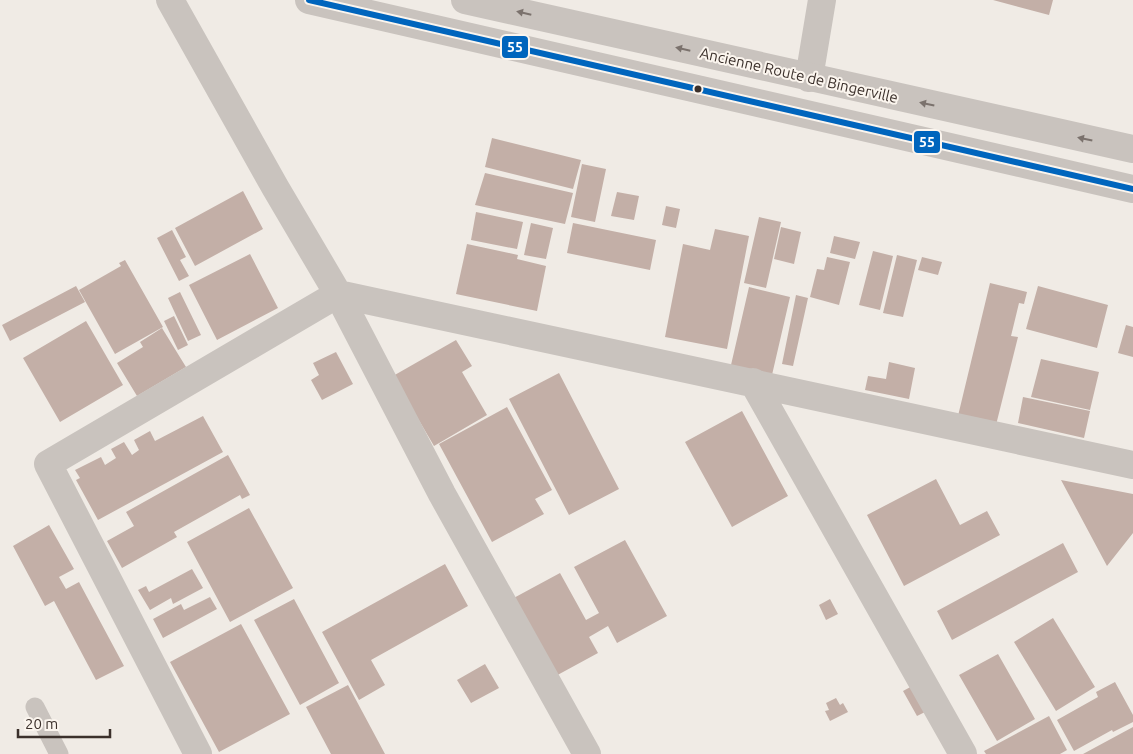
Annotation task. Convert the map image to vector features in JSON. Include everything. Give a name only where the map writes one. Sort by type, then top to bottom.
[{"type":"street","points":[[170,0],[275,187],[338,294],[442,494],[587,754]]},
{"type":"street","points":[[309,0],[1133,189]]},
{"type":"street","name":"Ancienne Route de Bingerville","points":[[465,0],[1133,149]]},
{"type":"street","points":[[810,78],[822,0]]},
{"type":"street","points":[[198,754],[48,464],[338,294],[1133,464]]},
{"type":"street","points":[[753,382],[963,754]]},
{"type":"lane","points":[[35,707],[59,754]]},
{"type":"building","points":[[993,0],[1053,0],[1049,15]]},
{"type":"building","points":[[492,138],[581,160],[573,189],[485,167]]},
{"type":"building","points":[[582,164],[606,169],[595,222],[571,217]]},
{"type":"building","points":[[485,173],[573,193],[565,224],[475,205]]},
{"type":"building","points":[[243,191],[263,229],[195,266],[175,228]]},
{"type":"building","points":[[617,192],[639,196],[634,220],[611,216]]},
{"type":"building","points":[[666,206],[680,209],[676,228],[662,225]]},
{"type":"building","points":[[476,212],[523,222],[517,249],[471,240]]},
{"type":"building","points":[[759,217],[781,222],[766,288],[744,283]]},
{"type":"building","points":[[531,223],[553,228],[546,259],[524,255]]},
{"type":"building","points":[[573,223],[656,240],[650,270],[567,253]]},
{"type":"building","points":[[781,227],[801,232],[794,264],[774,259]]},
{"type":"building","points":[[715,229],[749,236],[727,349],[665,337],[683,244],[710,250]]},
{"type":"building","points":[[172,230],[186,257],[180,260],[189,276],[179,281],[157,238]]},
{"type":"building","points":[[834,236],[860,242],[855,259],[830,253]]},
{"type":"building","points":[[467,244],[518,255],[517,259],[546,266],[537,311],[456,294]]},
{"type":"building","points":[[873,251],[893,256],[880,310],[859,305]]},
{"type":"building","points":[[250,254],[278,308],[217,340],[189,285]]},
{"type":"building","points":[[897,255],[917,260],[903,317],[883,313]]},
{"type":"building","points":[[827,257],[850,262],[839,305],[810,297],[817,269],[824,270]]},
{"type":"building","points":[[922,257],[942,262],[938,275],[918,270]]},
{"type":"building","points":[[125,260],[163,327],[115,354],[79,290],[121,266],[119,263]]},
{"type":"building","points":[[990,283],[1027,292],[1024,304],[1019,303],[1011,336],[1018,337],[995,429],[957,420]]},
{"type":"building","points":[[76,286],[85,302],[10,341],[2,325]]},
{"type":"building","points":[[1038,286],[1108,305],[1097,348],[1026,329]]},
{"type":"building","points":[[749,287],[790,297],[772,375],[731,365]]},
{"type":"building","points":[[180,292],[201,335],[188,341],[168,298]]},
{"type":"building","points":[[796,295],[808,298],[793,366],[782,364]]},
{"type":"building","points":[[174,316],[188,345],[178,350],[164,321]]},
{"type":"building","points":[[86,321],[123,385],[60,422],[23,358]]},
{"type":"building","points":[[1126,325],[1133,327],[1133,357],[1118,353]]},
{"type":"building","points":[[162,328],[186,367],[137,396],[117,363],[143,347],[140,342]]},
{"type":"building","points":[[456,340],[472,366],[462,372],[487,415],[434,446],[393,376]]},
{"type":"building","points":[[336,352],[353,384],[322,400],[311,380],[319,375],[313,363]]},
{"type":"building","points":[[1041,359],[1099,372],[1090,410],[1031,397]]},
{"type":"building","points":[[889,362],[915,368],[909,399],[865,390],[868,376],[886,379]]},
{"type":"building","points":[[559,373],[619,489],[569,515],[509,399]]},
{"type":"building","points":[[1023,397],[1090,411],[1084,438],[1018,423]]},
{"type":"building","points":[[507,407],[552,490],[535,499],[544,514],[492,542],[439,444]]},
{"type":"building","points":[[742,411],[788,496],[732,527],[685,442]]},
{"type":"building","points":[[203,416],[223,452],[98,520],[76,480],[80,478],[75,470],[101,457],[105,465],[116,458],[111,449],[124,442],[132,455],[139,450],[134,440],[150,431],[155,441]]},
{"type":"building","points":[[228,455],[250,495],[242,499],[240,495],[174,532],[177,537],[122,568],[107,541],[134,526],[126,512]]},
{"type":"building","points":[[936,479],[960,525],[987,511],[1000,535],[904,586],[867,515]]},
{"type":"building","points":[[1061,480],[1133,494],[1133,533],[1107,566]]},
{"type":"building","points":[[249,508],[293,588],[230,622],[187,542]]},
{"type":"building","points":[[49,525],[74,569],[59,577],[66,589],[79,582],[124,666],[96,680],[54,601],[45,606],[13,546]]},
{"type":"building","points":[[625,540],[667,616],[617,643],[608,626],[589,637],[598,653],[552,678],[510,600],[560,573],[586,620],[599,613],[574,567]]},
{"type":"building","points":[[1063,543],[1078,572],[952,640],[937,611]]},
{"type":"building","points":[[445,564],[468,606],[371,660],[385,685],[359,700],[322,632]]},
{"type":"building","points":[[192,569],[203,588],[173,604],[171,598],[150,610],[138,590],[146,586],[149,592]]},
{"type":"building","points":[[210,597],[217,609],[163,638],[153,619],[181,604],[184,610]]},
{"type":"building","points":[[294,599],[339,683],[300,705],[254,620]]},
{"type":"building","points":[[830,599],[838,614],[826,620],[819,605]]},
{"type":"building","points":[[1053,618],[1095,687],[1056,711],[1014,642]]},
{"type":"building","points":[[241,624],[290,714],[219,752],[170,662]]},
{"type":"building","points":[[998,654],[1035,719],[997,741],[959,675]]},
{"type":"building","points":[[485,664],[499,688],[471,703],[457,680]]},
{"type":"building","points":[[1115,682],[1133,715],[1133,722],[1113,732],[1112,730],[1074,751],[1057,720],[1098,697],[1096,692]]},
{"type":"building","points":[[916,684],[929,710],[917,716],[903,691]]},
{"type":"building","points":[[348,685],[385,754],[331,754],[306,707]]},
{"type":"building","points":[[836,698],[840,705],[843,703],[848,712],[830,721],[825,711],[829,710],[826,703]]},
{"type":"building","points":[[1049,716],[1067,750],[1060,754],[986,754],[984,751]]},
{"type":"building","points":[[1133,727],[1133,754],[1083,754]]},
{"type":"transit line","name":"55","points":[[309,0],[1133,189]]}]
